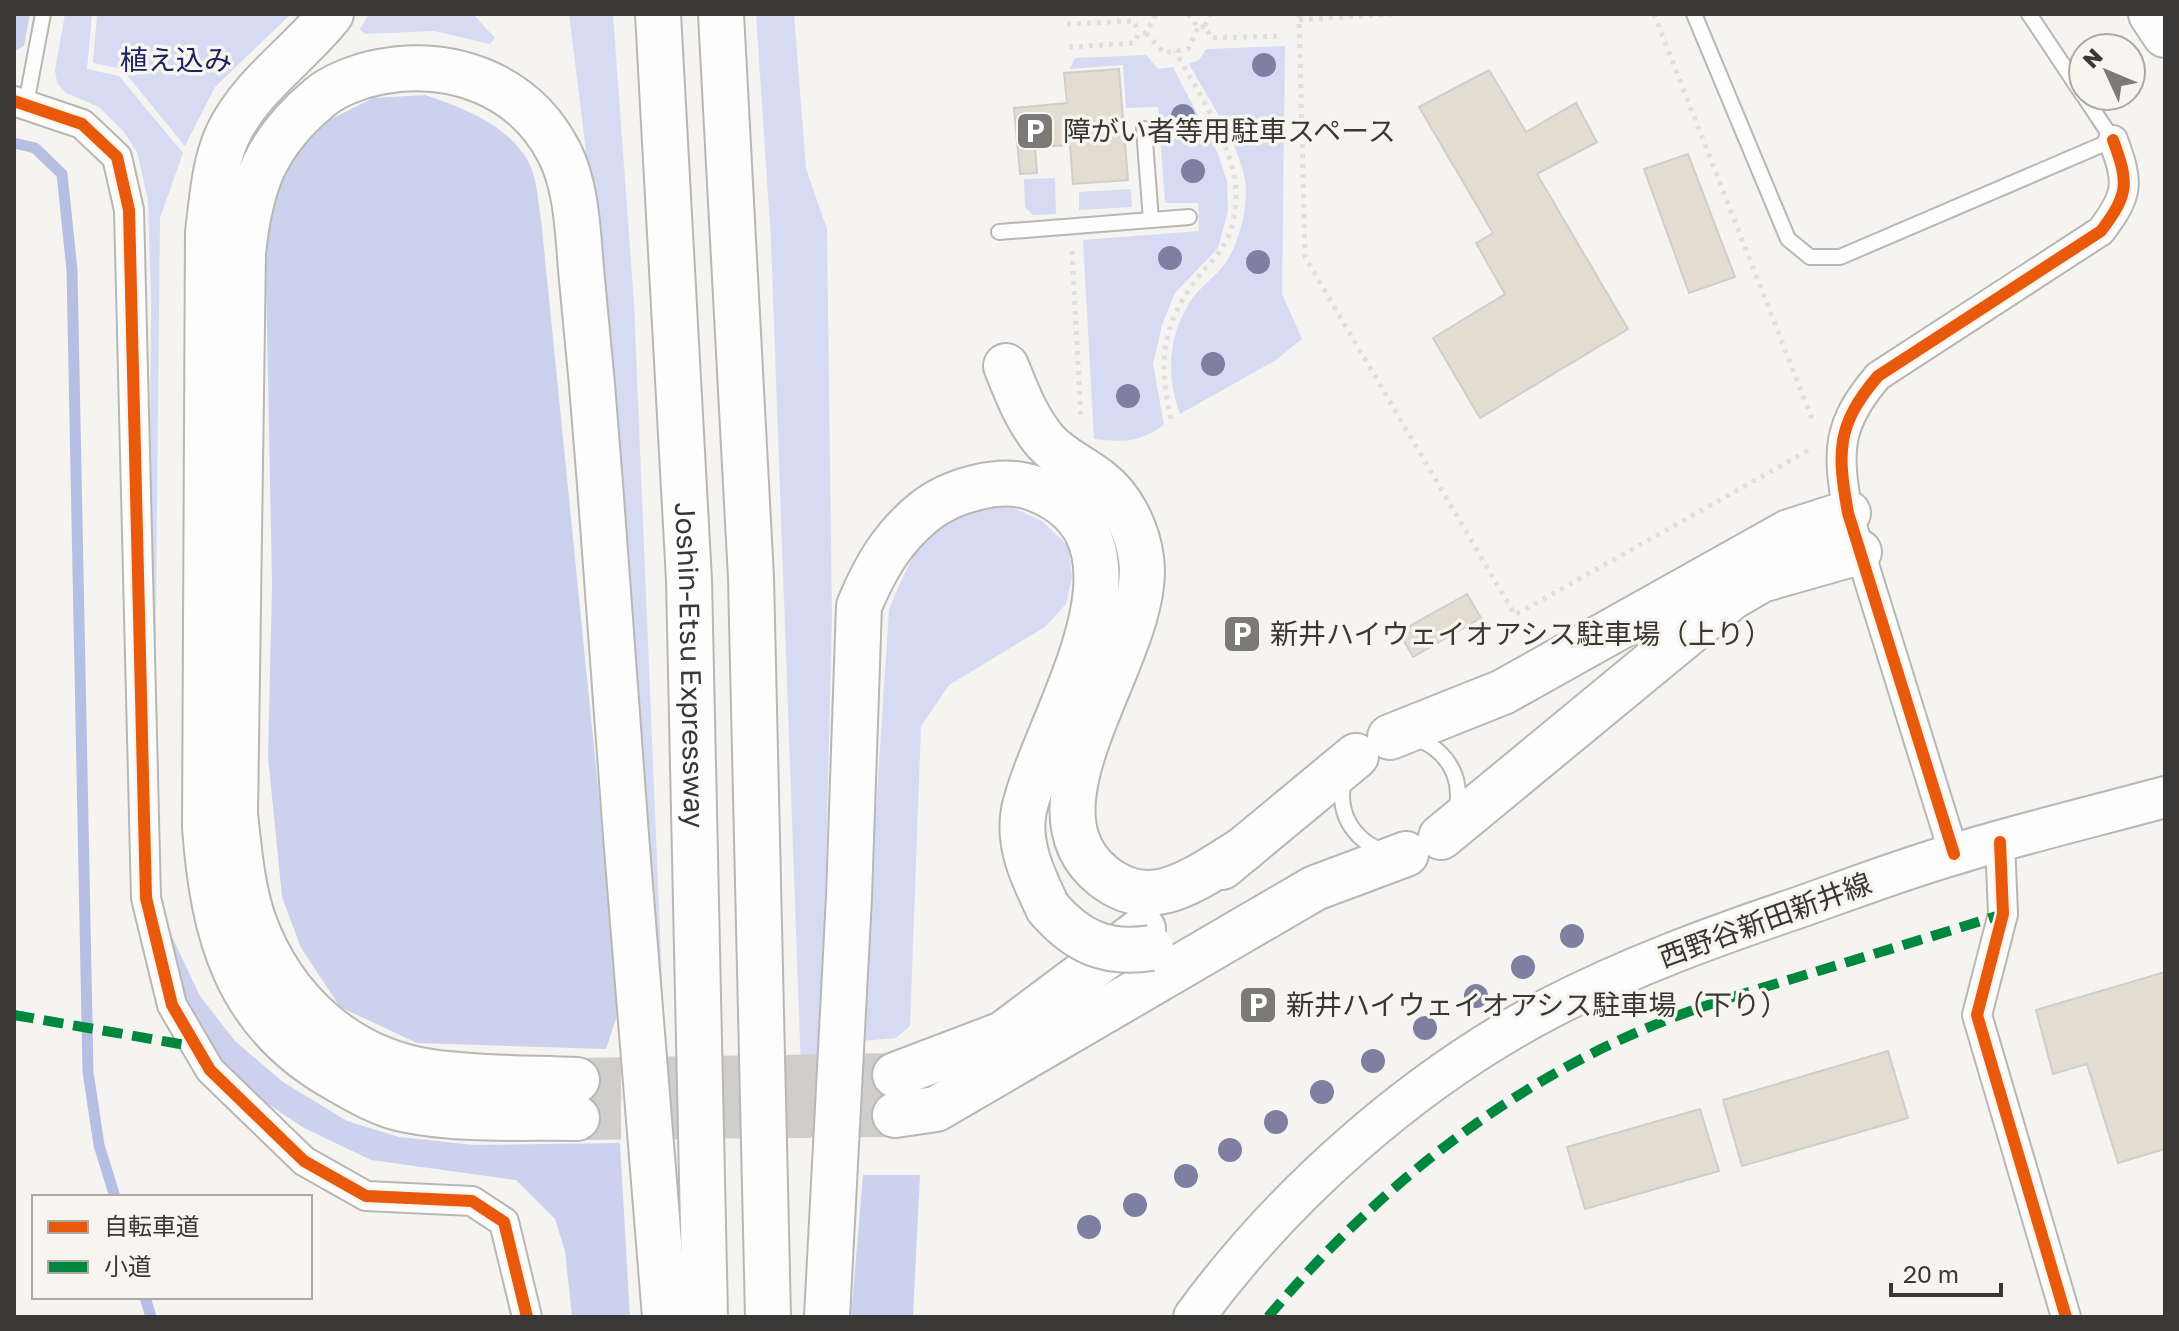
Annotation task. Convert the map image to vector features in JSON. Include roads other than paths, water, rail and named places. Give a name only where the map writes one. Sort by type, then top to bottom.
[{"type":"highway","points":[[331,14],[314,36],[248,102],[234,125],[215,179],[209,219],[205,827],[209,886],[220,938],[240,984],[268,1026],[309,1064],[357,1091],[405,1109],[457,1115],[577,1099],[431,1072],[386,1061],[345,1043],[310,1014],[280,975],[254,922],[241,867],[235,814],[243,253],[247,210],[261,164],[288,125],[324,93],[365,75],[409,66],[449,69],[485,81],[513,98],[540,123],[561,155],[575,214],[594,398],[665,1317]]},
{"type":"highway","name":"Joshin-Etsu Expressway","points":[[658,14],[689,580],[705,1317]]},
{"type":"highway","points":[[721,14],[751,578],[768,1317]]},
{"type":"highway","points":[[2151,14],[2165,35]]},
{"type":"highway","points":[[1006,366],[1026,415],[1047,443],[1118,499],[1134,532],[1142,560],[1138,602],[1075,782],[1071,820],[1077,842],[1102,875],[1119,887],[1143,896],[1174,891],[1244,849]]},
{"type":"highway","points":[[827,1317],[849,897],[859,606],[875,568],[899,534],[927,509],[960,492],[996,485],[1029,487],[1056,499],[1077,519],[1096,550],[1097,608],[1023,813],[1027,862],[1048,908],[1065,928],[1085,941],[1126,952],[1151,948],[1424,845],[1732,597],[1854,532]]},
{"type":"highway","points":[[1315,888],[936,1109],[895,1095],[1003,1034],[1091,970],[1373,746],[1503,692],[1789,532],[1854,532]]},
{"type":"main road","name":"西野谷新田新井線","points":[[1194,1317],[1250,1246],[1318,1176],[1467,1058],[1545,1011],[1620,974],[1700,941],[1954,854],[2165,797]]},
{"type":"street","points":[[20,103],[82,124],[117,157],[129,210],[146,898],[172,1005],[210,1070],[304,1161],[366,1196],[472,1201],[504,1222],[527,1317]]},
{"type":"street","points":[[1954,854],[1854,532],[1832,437],[1878,376],[2101,231],[2121,204],[2125,171],[2113,140]]},
{"type":"street","points":[[2000,842],[2003,914],[1977,1015],[2066,1317]]},
{"type":"lane","points":[[20,103],[43,14]]},
{"type":"lane","points":[[1694,14],[1788,239],[1810,257],[1840,257],[2113,140],[2094,112]]},
{"type":"lane","points":[[2029,14],[2067,71]]},
{"type":"lane","points":[[1144,129],[1151,220]]},
{"type":"lane","points":[[999,232],[1189,217]]},
{"type":"lane","points":[[1408,736],[1426,742],[1441,752],[1452,767],[1458,804],[1453,822],[1424,845],[1386,852],[1368,844],[1353,831],[1344,813],[1341,793],[1345,773],[1373,746],[1408,736]]},
{"type":"waterway","points":[[14,143],[35,148],[62,174],[72,270],[88,1072],[99,1145],[114,1195]]},
{"type":"waterway","points":[[146,1299],[151,1317]]},
{"type":"tunnel","points":[[577,1080],[895,1075]]},
{"type":"tunnel","points":[[577,1118],[895,1115]]},
{"type":"place","name":"障がい者等用駐車スペース","points":[[1035,131]]},
{"type":"place","name":"新井ハイウェイオアシス駐車場（上り）","points":[[1242,634]]},
{"type":"place","name":"新井ハイウェイオアシス駐車場（下り）","points":[[1258,1005]]},
{"type":"park label","name":"植え込み","points":[[176,60]]}]
